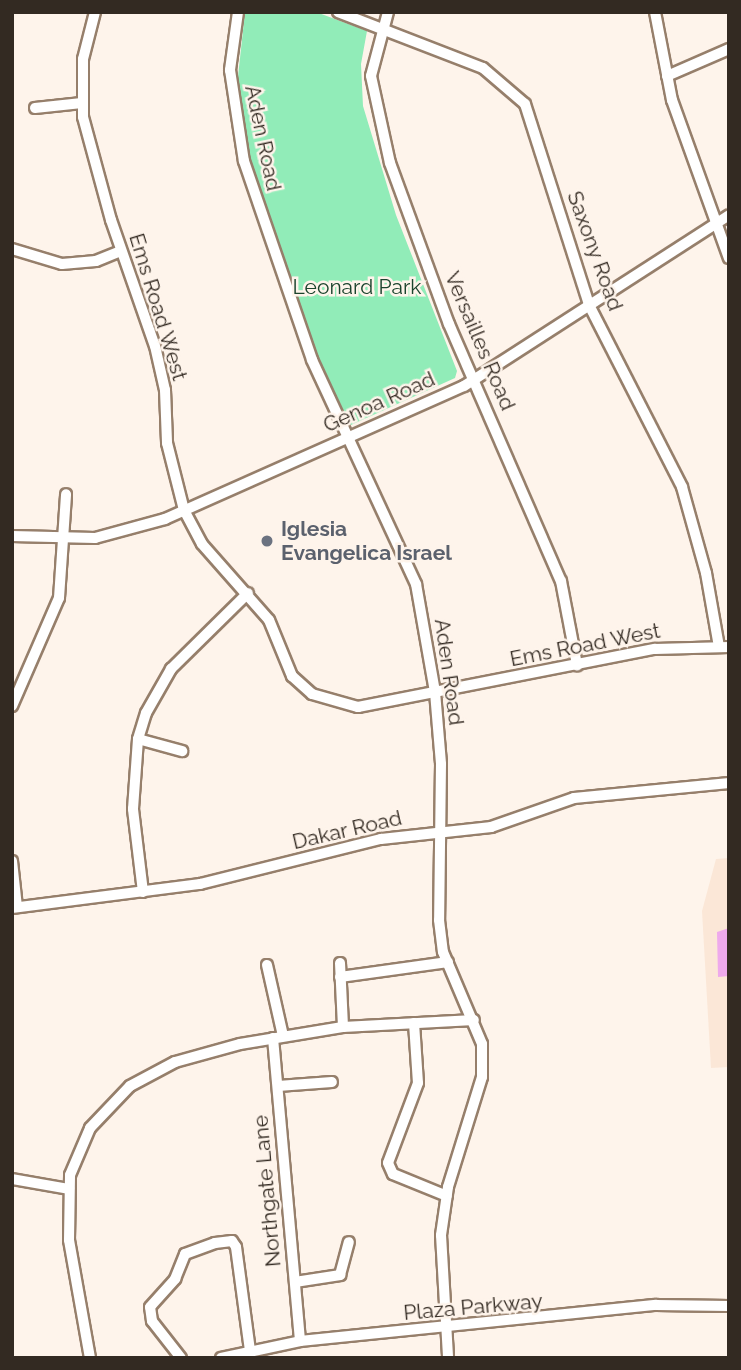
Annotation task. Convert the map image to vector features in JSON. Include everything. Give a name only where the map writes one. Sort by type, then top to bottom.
[{"type":"street","name":"Ems Road West","points":[[95,12],[83,59],[82,103],[92,160],[155,346],[166,390],[167,443],[184,510],[202,544],[248,593],[269,620],[292,676],[312,694],[358,707],[655,649],[724,647]]},
{"type":"street","name":"Aden Road","points":[[238,12],[230,70],[244,162],[312,360],[416,584],[435,692],[441,764],[436,903],[448,962],[474,1020],[482,1077],[446,1196],[441,1235],[448,1358]]},
{"type":"street","name":"Saxony Road","points":[[338,12],[498,76],[526,104],[589,305],[682,487],[724,647]]},
{"type":"street","points":[[380,28],[388,12]]},
{"type":"street","points":[[655,12],[667,76],[714,224],[729,258]]},
{"type":"street","name":"Versailles Road","points":[[380,28],[373,100],[417,239],[561,582],[577,665]]},
{"type":"street","points":[[667,76],[729,49]]},
{"type":"street","points":[[35,107],[82,103]]},
{"type":"street","name":"Genoa Road","points":[[12,536],[65,540],[124,531],[184,510],[475,380],[729,215]]},
{"type":"street","points":[[12,249],[62,264],[96,261],[121,251]]},
{"type":"street","points":[[12,706],[19,681],[56,611],[65,540],[66,494]]},
{"type":"street","points":[[143,892],[133,809],[138,739],[171,668],[248,593]]},
{"type":"street","points":[[138,739],[182,751]]},
{"type":"street","name":"Dakar Road","points":[[15,907],[200,884],[381,839],[491,827],[574,798],[729,783]]},
{"type":"street","points":[[12,861],[15,907]]},
{"type":"street","points":[[340,977],[448,962]]},
{"type":"street","points":[[340,963],[344,1027]]},
{"type":"street","name":"Northgate Lane","points":[[267,965],[278,1037],[278,1086],[300,1341]]},
{"type":"street","points":[[90,1358],[69,1240],[69,1189],[90,1128],[130,1086],[175,1062],[278,1037],[344,1027],[474,1020]]},
{"type":"street","points":[[414,1023],[418,1083],[388,1163],[393,1174],[446,1196]]},
{"type":"street","points":[[278,1086],[332,1082]]},
{"type":"street","points":[[12,1179],[69,1189]]},
{"type":"street","points":[[181,1358],[152,1321],[150,1307],[176,1279],[185,1254],[215,1243],[232,1241],[236,1247],[250,1350]]},
{"type":"street","points":[[295,1282],[340,1275],[349,1242]]},
{"type":"street","name":"Plaza Parkway","points":[[221,1358],[300,1341],[448,1329],[656,1305],[729,1306]]},
{"type":"shaded area","points":[[729,858],[729,1067],[711,1068],[702,911],[716,859]]},
{"type":"green space","name":"Leonard Park","points":[[245,12],[316,12],[367,31],[361,64],[363,106],[396,215],[457,371],[455,378],[351,425],[344,422],[297,306],[249,161],[236,95]]},
{"type":"building","points":[[729,928],[729,976],[718,977],[717,932]]},
{"type":"place","name":"Iglesia Evangelica Israel","points":[[267,541]]}]
